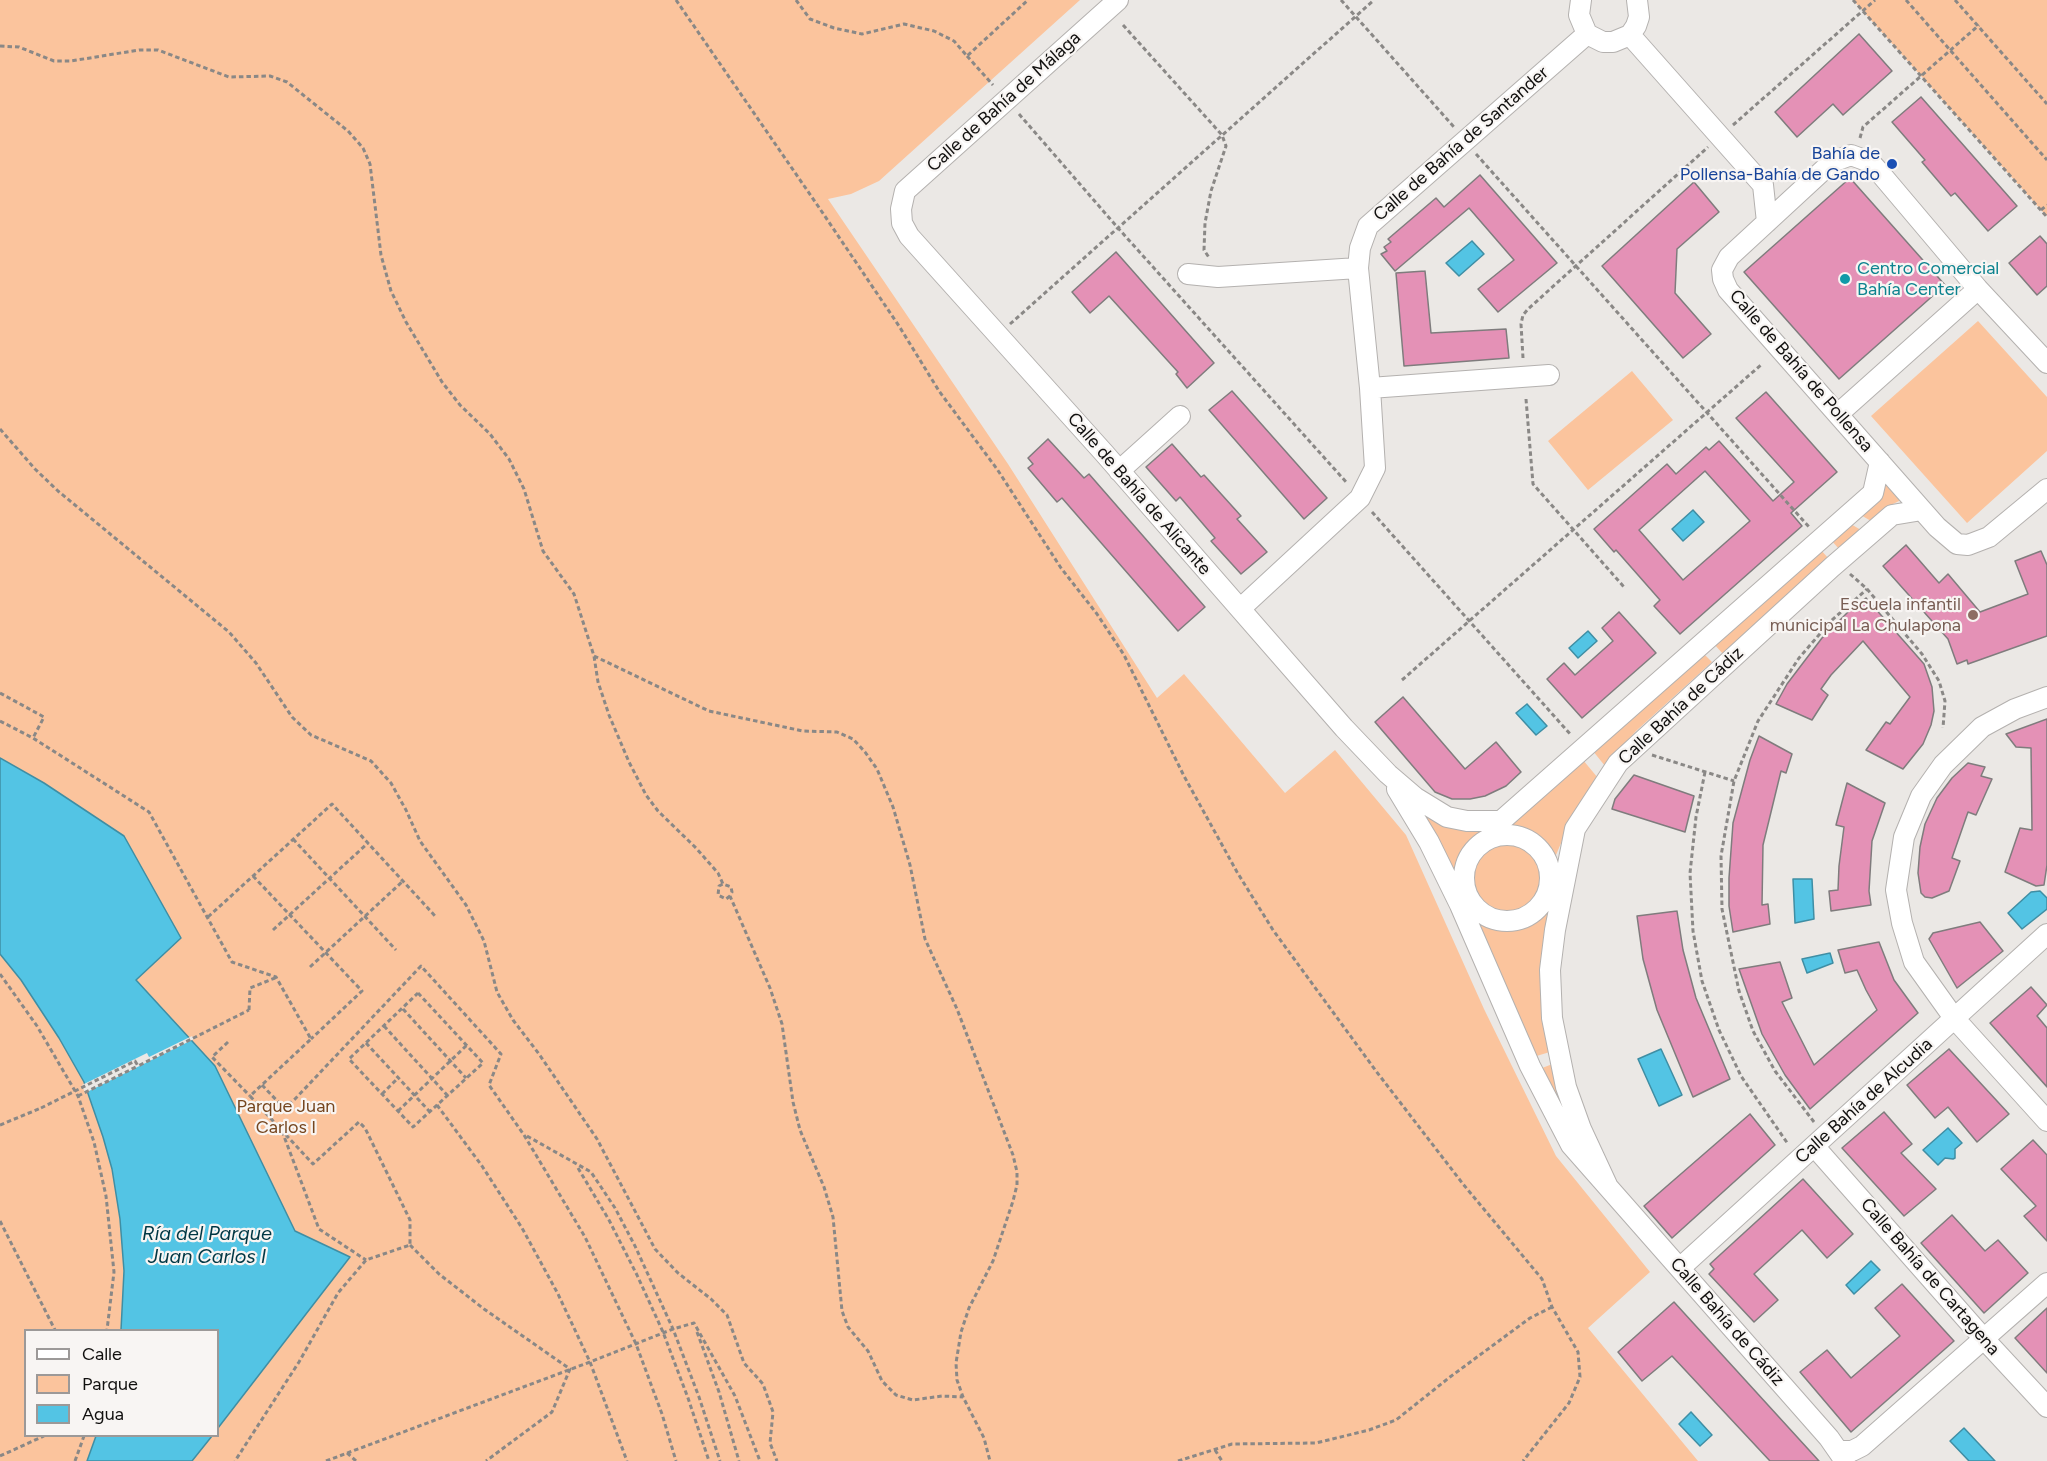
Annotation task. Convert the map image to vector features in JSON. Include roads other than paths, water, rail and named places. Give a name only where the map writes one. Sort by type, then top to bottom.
[{"type":"street","name":"Calle de Bahía de Málaga","points":[[901,209],[905,191],[914,182],[1118,0]]},
{"type":"street","points":[[1581,0],[1579,15],[1587,34],[1603,42],[1613,42],[1630,34],[1639,17],[1637,0]]},
{"type":"street","name":"Calle de Bahía de Santander","points":[[1241,608],[1360,498],[1375,468],[1358,268],[1360,248],[1368,226],[1587,34]]},
{"type":"street","points":[[1630,34],[1763,185],[1767,222]]},
{"type":"street","name":"Calle de Bahía de Pollensa","points":[[2045,496],[1989,537],[1968,545],[1957,544],[1936,527],[1728,290],[1722,270],[1729,257],[1832,162],[1851,155],[1870,162],[1978,289],[2047,363]]},
{"type":"street","points":[[1763,185],[1800,192]]},
{"type":"street","name":"Calle de Bahía de Alicante","points":[[901,209],[902,223],[909,236],[1388,774],[1416,798],[1447,817],[1502,828]]},
{"type":"street","points":[[1188,274],[1218,277],[1358,268]]},
{"type":"street","points":[[1838,414],[1978,289]]},
{"type":"street","points":[[2027,342],[2047,336]]},
{"type":"street","points":[[1370,388],[1549,375]]},
{"type":"street","points":[[1119,471],[1180,416]]},
{"type":"street","name":"Calle Bahía de Cádiz","points":[[1502,828],[1873,493],[1880,462]]},
{"type":"street","name":"Calle Bahía de Cádiz","points":[[1607,1185],[1581,1129],[1566,1087],[1552,1018],[1550,970],[1555,930],[1556,889],[1575,829],[1617,763],[1892,515],[1922,510]]},
{"type":"street","points":[[2047,697],[2015,709],[1982,727],[1943,765],[1921,796],[1904,837],[1896,890],[1902,923],[1914,962],[1954,1018],[2047,1121]]},
{"type":"street","name":"Calle de Bahía de Alicante","points":[[1388,774],[1465,903]]},
{"type":"street","points":[[1502,828],[1530,841],[1540,850],[1547,861],[1556,889],[1535,912],[1522,919],[1507,921],[1493,919],[1465,903],[1464,872],[1469,858],[1478,847],[1502,828]]},
{"type":"street","name":"Calle Bahía de Cádiz","points":[[1465,903],[1530,1066],[1571,1145],[1843,1456]]},
{"type":"street","name":"Calle Bahía de Alcudia","points":[[1680,1268],[1817,1137],[2047,934]]},
{"type":"street","name":"Calle Bahía de Cartagena","points":[[1817,1137],[1984,1339],[2047,1407]]},
{"type":"street","points":[[1843,1456],[1862,1446],[2047,1283]]},
{"type":"water","points":[[1472,241],[1484,254],[1459,276],[1446,263]]},
{"type":"water","points":[[1693,510],[1704,522],[1683,541],[1672,529]]},
{"type":"water","points":[[1588,631],[1597,641],[1578,658],[1569,648]]},
{"type":"water","points":[[1527,704],[1547,726],[1536,735],[1516,713]]},
{"type":"water","name":"Ría del Parque Juan Carlos I","points":[[0,758],[44,783],[124,836],[181,938],[136,980],[215,1066],[295,1231],[350,1257],[219,1427],[219,1329],[121,1329],[124,1271],[120,1219],[112,1169],[103,1137],[84,1082],[59,1038],[21,980],[0,954]]},
{"type":"water","points":[[1793,879],[1812,879],[1814,919],[1795,923]]},
{"type":"water","points":[[2040,891],[2047,898],[2047,909],[2022,929],[2008,913],[2031,892]]},
{"type":"water","points":[[1830,953],[1833,963],[1807,973],[1802,959]]},
{"type":"water","points":[[1661,1049],[1682,1095],[1659,1106],[1638,1059]]},
{"type":"water","points":[[1948,1128],[1962,1143],[1955,1149],[1955,1158],[1945,1158],[1938,1165],[1923,1150]]},
{"type":"water","points":[[1871,1261],[1880,1270],[1854,1294],[1846,1285]]},
{"type":"water","points":[[1691,1412],[1712,1435],[1700,1446],[1679,1424]]},
{"type":"water","points":[[1964,1428],[1995,1461],[1969,1461],[1950,1441]]},
{"type":"water","points":[[96,1437],[211,1437],[192,1461],[87,1461]]},
{"type":"place","name":"Bahía de Pollensa-Bahía de Gando","points":[[1892,164]]},
{"type":"place","name":"Centro Comercial Bahía Center","points":[[1845,279]]},
{"type":"place","name":"Escuela infantil municipal La Chulapona","points":[[1973,615]]},
{"type":"park label","name":"Parque Juan Carlos I","points":[[286,1117]]}]
